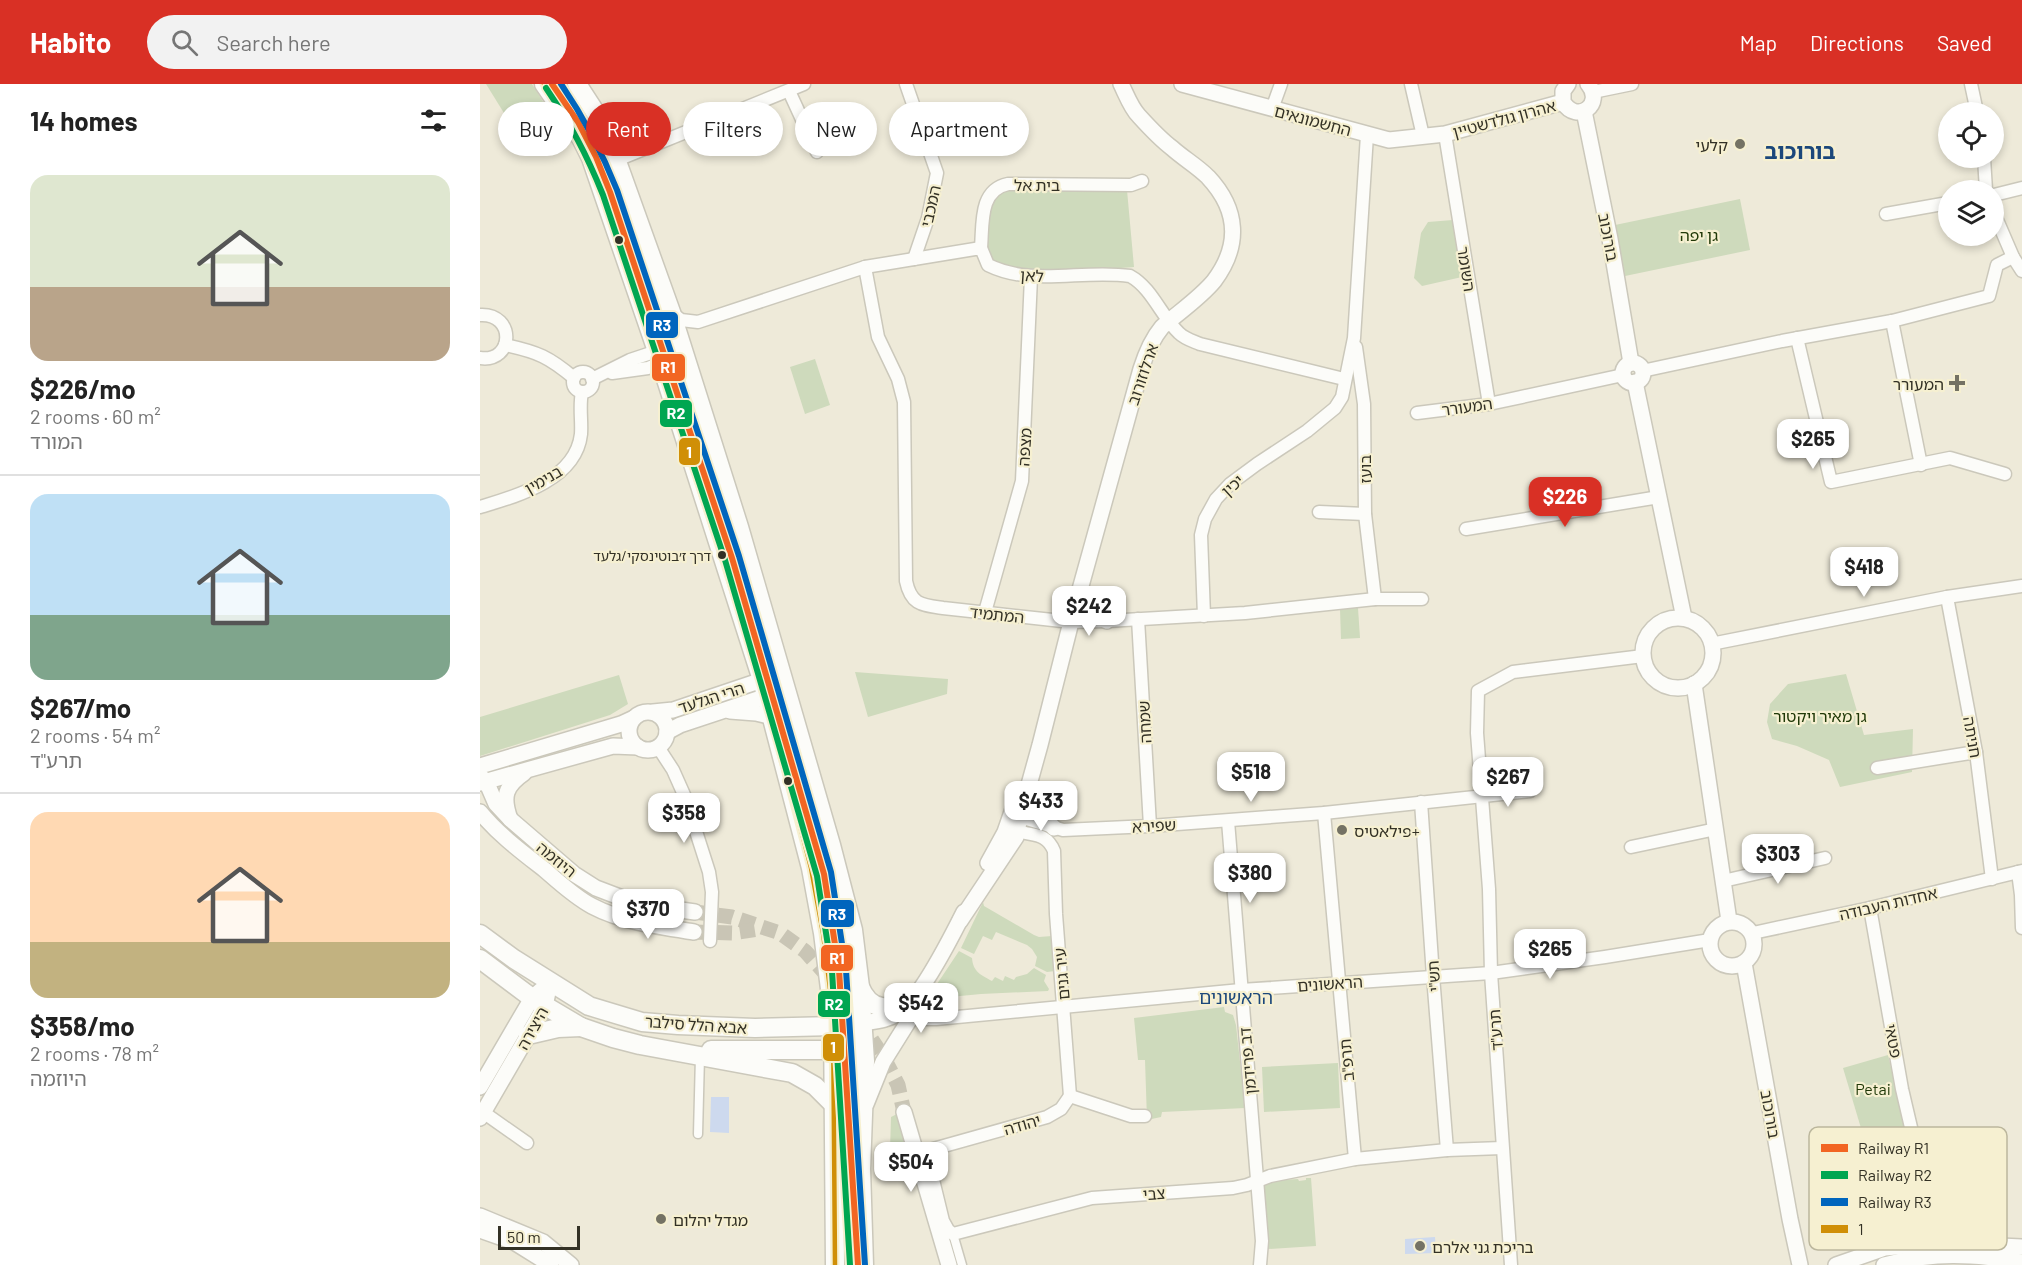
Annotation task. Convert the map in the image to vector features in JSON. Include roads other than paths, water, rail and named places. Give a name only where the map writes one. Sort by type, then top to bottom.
[{"type":"main road","points":[[544,84],[581,138],[591,158],[659,357],[765,688],[811,868],[824,933],[834,1026],[835,1265]]},
{"type":"main road","points":[[578,84],[601,121],[617,160],[671,312],[784,682],[831,844],[853,930],[865,1061],[861,1169],[864,1265]]},
{"type":"main road","name":"אבא הלל סילבר","points":[[480,934],[550,983],[589,1006],[642,1022],[698,1027],[755,1028],[863,1023]]},
{"type":"main road","name":"אבא הלל סילבר","points":[[480,959],[539,1002],[581,1027],[613,1038],[792,1073],[815,1086],[834,1105]]},
{"type":"main road","points":[[860,987],[867,1000],[876,1005],[912,1008]]},
{"type":"main road","points":[[673,1051],[834,1050],[853,1043],[863,1023]]},
{"type":"main road","points":[[528,1035],[558,1028],[581,1027]]},
{"type":"street","points":[[617,160],[804,84]]},
{"type":"street","name":"המכבי","points":[[906,84],[937,173],[928,218],[914,259]]},
{"type":"street","name":"ארלוזורוב","points":[[1015,824],[1028,790],[1052,692],[1140,369],[1156,334],[1203,292],[1221,271],[1230,252],[1233,237],[1233,220],[1220,192],[1207,177],[1171,148],[1136,114],[1121,84]]},
{"type":"street","name":"החשמונאים","points":[[1182,84],[1389,140],[1445,134]]},
{"type":"street","points":[[1272,109],[1281,84]]},
{"type":"street","points":[[1411,84],[1423,136]]},
{"type":"street","points":[[1568,84],[1563,91],[1563,102],[1571,111],[1584,111],[1591,105],[1591,88],[1632,84]]},
{"type":"street","points":[[1971,84],[1975,102]]},
{"type":"street","points":[[789,91],[795,104]]},
{"type":"street","name":"אהרון גולדשטיין","points":[[1445,134],[1563,102]]},
{"type":"street","name":"בורוכוב","points":[[1584,111],[1610,239],[1633,373],[1684,618]]},
{"type":"street","name":"השומר","points":[[1445,134],[1489,404]]},
{"type":"street","name":"בועז","points":[[1344,380],[1354,338],[1367,135]]},
{"type":"street","name":"בית אל","points":[[981,248],[985,201],[990,193],[999,186],[1008,184],[1131,185],[1142,181]]},
{"type":"street","points":[[2004,192],[2022,188]]},
{"type":"street","points":[[1886,214],[1938,205]]},
{"type":"street","points":[[2004,236],[2022,271]]},
{"type":"street","points":[[671,312],[681,320],[698,322],[865,267],[981,248]]},
{"type":"street","name":"לאן","points":[[981,248],[988,265],[1008,273],[1031,277],[1130,276],[1141,284],[1180,334],[1200,344],[1344,380]]},
{"type":"street","name":"המעורר","points":[[1417,413],[1489,404],[1797,338],[1892,321],[1989,296],[1997,266],[2013,257]]},
{"type":"street","name":"המתמיד","points":[[865,267],[878,338],[898,379],[904,402],[906,581],[909,594],[916,601],[925,606],[1071,622],[1204,616],[1375,599],[1422,599]]},
{"type":"street","name":"מצפה","points":[[985,612],[1022,481],[1031,277]]},
{"type":"street","points":[[480,315],[489,315],[502,322],[507,337],[506,345],[497,355],[491,358],[480,358]]},
{"type":"street","points":[[1892,321],[1921,465]]},
{"type":"street","name":"בועז","points":[[1354,338],[1364,405],[1365,514],[1375,599]]},
{"type":"street","points":[[1797,338],[1831,482],[1950,458],[2005,474]]},
{"type":"street","points":[[506,345],[533,351],[555,363],[574,378],[575,387],[582,392],[590,388],[598,377],[630,360],[659,357],[683,349]]},
{"type":"street","points":[[574,378],[582,373],[598,377]]},
{"type":"street","points":[[1344,380],[1342,397],[1364,405]]},
{"type":"street","name":"בנימין","points":[[480,507],[534,488],[565,468],[576,452],[581,434],[582,392]]},
{"type":"street","name":"יכין","points":[[1204,616],[1201,535],[1205,519],[1216,499],[1230,484],[1274,451],[1307,431],[1335,408],[1342,397]]},
{"type":"street","points":[[1466,529],[1659,497]]},
{"type":"street","points":[[1318,512],[1365,514]]},
{"type":"street","points":[[1712,644],[1947,597],[2022,586]]},
{"type":"street","name":"חניתה","points":[[1947,597],[1976,752],[1992,879]]},
{"type":"street","points":[[1077,600],[1088,613],[1107,621]]},
{"type":"street","points":[[1673,618],[1684,618],[1701,627],[1712,644],[1713,655],[1710,667],[1701,679],[1683,687],[1661,684],[1646,667],[1643,656],[1647,635],[1662,621],[1673,618]]},
{"type":"street","name":"שמחה","points":[[1138,619],[1150,826]]},
{"type":"street","name":"תרע\"ד","points":[[1511,1265],[1491,973],[1489,889],[1477,733],[1478,691],[1513,672],[1643,656]]},
{"type":"street","name":"הרי הגלעד","points":[[653,712],[673,710],[784,682]]},
{"type":"street","points":[[1694,684],[1730,921]]},
{"type":"street","name":"הרי הגלעד","points":[[667,732],[718,712],[765,688]]},
{"type":"street","name":"ארלוזורוב","points":[[863,1111],[883,1062],[934,967],[960,921],[1016,837],[1015,824],[1035,735],[1052,692]]},
{"type":"street","points":[[480,766],[599,731],[634,718],[643,712],[653,712],[662,718],[667,732],[666,738],[658,747],[648,749],[613,746],[528,771],[482,780]]},
{"type":"street","points":[[718,712],[748,712],[773,717]]},
{"type":"street","points":[[634,718],[630,733],[638,747]]},
{"type":"street","points":[[658,747],[685,797],[709,872],[712,892],[710,941]]},
{"type":"street","points":[[1877,768],[1976,752]]},
{"type":"street","points":[[510,819],[506,804],[508,788],[511,783],[528,771]]},
{"type":"street","name":"היוזמה","points":[[482,780],[496,804],[510,819],[574,874],[596,888],[638,904],[695,912]]},
{"type":"street","points":[[1028,790],[1032,806],[1059,829]]},
{"type":"street","name":"שפירא","points":[[1015,824],[1059,829],[1150,826],[1324,813],[1530,791]]},
{"type":"street","name":"תש\"י","points":[[1421,802],[1432,976],[1447,1150]]},
{"type":"street","name":"היוזמה","points":[[480,812],[507,840],[593,906],[635,920],[694,932]]},
{"type":"street","name":"תרפ\"ב","points":[[1324,813],[1355,1159]]},
{"type":"street","name":"דב פרידמן","points":[[1228,820],[1262,1241],[1260,1265]]},
{"type":"street","points":[[1015,824],[1046,838],[1051,842],[1054,851]]},
{"type":"street","name":"עיר גנים","points":[[1059,829],[1054,839],[1056,914],[1070,1096]]},
{"type":"street","points":[[1631,847],[1716,829]]},
{"type":"street","points":[[1723,881],[1825,858]]},
{"type":"street","points":[[2020,872],[2022,928]]},
{"type":"street","name":"אחדות העבודה","points":[[1753,933],[2020,872]]},
{"type":"street","name":"פטאי","points":[[1870,908],[1911,1127]]},
{"type":"street","points":[[1730,921],[1742,923],[1753,933],[1754,950],[1751,957],[1744,963],[1728,966],[1721,963],[1715,958],[1710,948],[1710,940],[1716,928],[1730,921]]},
{"type":"street","name":"הראשונים","points":[[912,1008],[924,1019],[936,1019],[1240,990],[1491,973],[1710,940]]},
{"type":"street","name":"בורוכוב","points":[[1744,963],[1800,1265]]},
{"type":"street","name":"היצירה","points":[[480,1087],[550,983]]},
{"type":"street","name":"היצירה","points":[[481,1114],[528,1035],[539,1002]]},
{"type":"street","name":"ארלוזורוב","points":[[863,1023],[888,1018],[912,1008]]},
{"type":"street","points":[[698,1134],[700,1056]]},
{"type":"street","points":[[1070,1096],[1131,1116],[1145,1116]]},
{"type":"street","name":"יהודה","points":[[953,1234],[948,1230],[944,1221],[926,1151],[1047,1117],[1061,1109],[1070,1096]]},
{"type":"street","points":[[904,1112],[949,1265]]},
{"type":"street","points":[[481,1114],[528,1143]]},
{"type":"street","points":[[1355,1159],[1447,1150],[1502,1148]]},
{"type":"street","name":"צבי","points":[[953,1234],[1092,1198],[1233,1188],[1270,1176],[1355,1159]]},
{"type":"street","points":[[480,1216],[543,1242],[571,1265]]},
{"type":"street","points":[[480,1230],[514,1242],[552,1265]]},
{"type":"street","points":[[953,1234],[962,1265]]},
{"type":"street","points":[[2007,1246],[2022,1247]]},
{"type":"street","points":[[1836,1265],[1879,1250]]},
{"type":"street","points":[[1884,1265],[1909,1258],[1962,1255],[1982,1255],[2022,1262]]},
{"type":"water","points":[[711,1097],[729,1097],[729,1133],[710,1132]]},
{"type":"water","name":"בריכת גני אלרם","points":[[1435,1237],[1436,1253],[1405,1254],[1405,1239]]},
{"type":"tunnel","points":[[695,912],[732,917],[780,933],[805,951],[834,983],[884,1058],[898,1085],[904,1112]]},
{"type":"tunnel","points":[[694,932],[733,933],[759,929]]},
{"type":"rail line","name":"R1","points":[[552,84],[578,122],[596,157],[610,192],[732,558],[824,874],[839,970],[858,1265]]},
{"type":"rail line","name":"R3","points":[[561,84],[592,135],[617,190],[739,556],[831,872],[846,970],[865,1265]]},
{"type":"rail line","name":"R2","points":[[546,88],[578,140],[603,195],[725,560],[817,876],[832,971],[850,1265]]},
{"type":"place","name":"קלעי","points":[[1740,144]]},
{"type":"place","name":"המעורר","points":[[1957,383]]},
{"type":"place","name":"דרך ז׳בוטינסקי/גלעד","points":[[722,555]]},
{"type":"place","name":"פילאטיס+","points":[[1342,830]]},
{"type":"place","name":"מגדל יהלום","points":[[661,1219]]},
{"type":"place","name":"בריכת גני אלרם","points":[[1420,1246]]},
{"type":"district","name":"בורוכוב","points":[[1800,150]]},
{"type":"district","name":"הראשונים","points":[[1236,997]]},
{"type":"park label","name":"גן יפה","points":[[1699,234]]},
{"type":"park label","name":"גן מאיר ויקטור","points":[[1820,715]]},
{"type":"park label","name":"Petai","points":[[1873,1088]]}]
